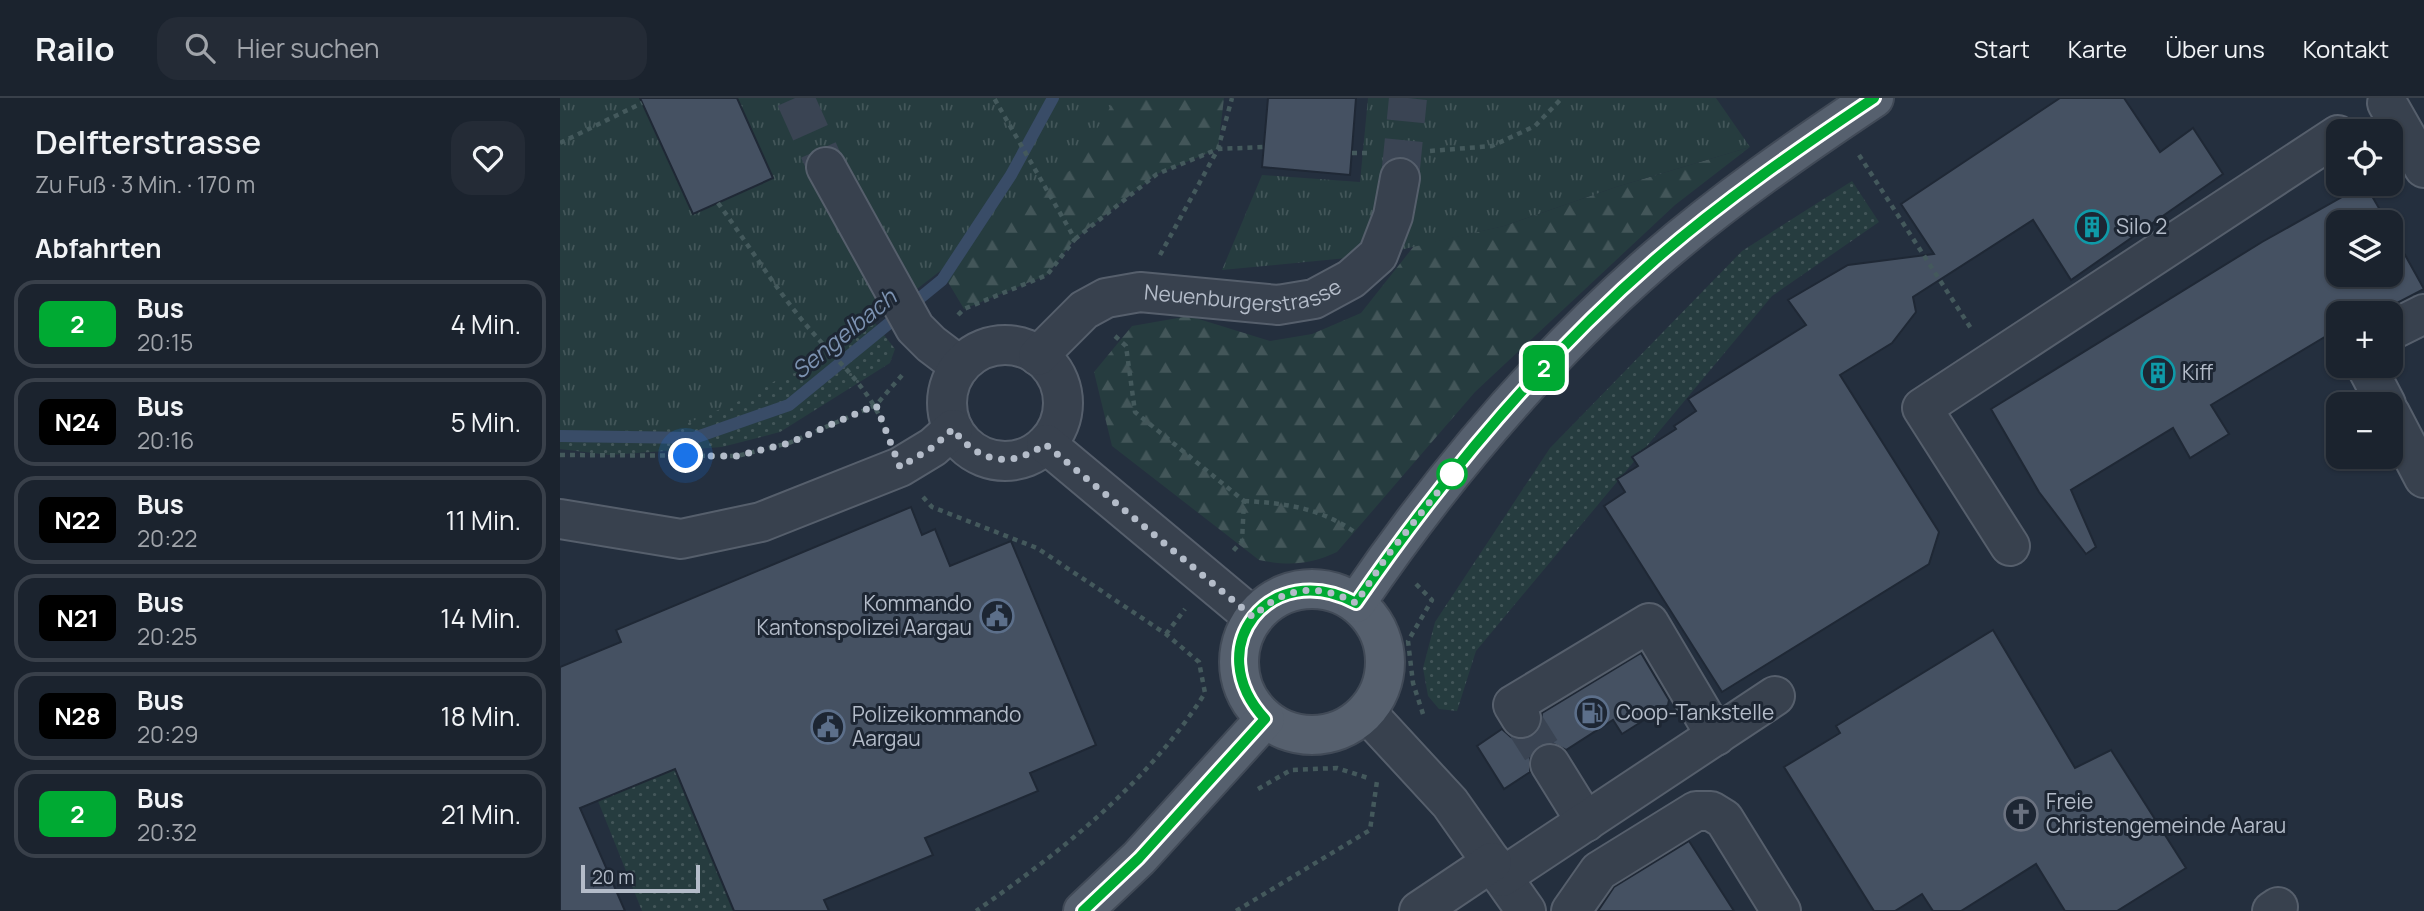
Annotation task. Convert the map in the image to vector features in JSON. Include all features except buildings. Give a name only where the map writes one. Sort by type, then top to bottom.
[{"type":"main road","points":[[1356,603],[1387,556],[1464,458],[1576,334],[1656,259],[1761,176],[1874,98]]},
{"type":"main road","points":[[1302,589],[1321,589],[1356,603],[1373,623],[1384,647],[1382,681],[1366,712],[1354,722],[1325,734],[1294,732],[1265,719],[1243,689],[1239,671],[1239,652],[1253,617],[1283,594],[1302,589]]},
{"type":"main road","points":[[1083,911],[1139,858],[1265,719]]},
{"type":"street","points":[[2360,119],[2386,100],[2424,168]]},
{"type":"street","points":[[2010,547],[1923,408],[2326,143]]},
{"type":"street","name":"Neuenburgerstrasse","points":[[1038,356],[1084,310],[1106,298],[1140,292],[1278,305],[1314,299],[1351,279],[1378,255],[1393,216],[1400,161]]},
{"type":"street","points":[[826,167],[890,287],[935,346],[953,429],[971,449],[995,460],[1014,461],[1031,455],[1056,431],[1062,415],[1063,398],[1051,367],[1038,356],[1023,348],[1006,345],[973,355],[935,346]]},
{"type":"street","points":[[2403,324],[2424,314]]},
{"type":"street","points":[[560,519],[681,539],[761,522],[900,467],[933,447],[953,429]]},
{"type":"street","points":[[2403,438],[2424,478]]},
{"type":"street","points":[[1045,444],[1253,617]]},
{"type":"street","points":[[1521,718],[1513,705],[1649,624],[1716,736]]},
{"type":"street","points":[[1419,911],[1586,822],[1775,696]]},
{"type":"street","points":[[1366,712],[1450,803],[1526,911]]},
{"type":"street","points":[[1550,764],[1586,822]]},
{"type":"street","points":[[1571,911],[1599,871],[1696,811],[1711,811],[1724,819],[1781,911]]},
{"type":"path","points":[[994,98],[1075,239]]},
{"type":"path","points":[[1140,292],[1218,149],[1232,98]]},
{"type":"path","points":[[1352,153],[1400,161],[1492,146],[1535,126],[1562,98]]},
{"type":"path","points":[[560,143],[642,103]]},
{"type":"path","points":[[1838,122],[1993,362]]},
{"type":"path","points":[[560,455],[737,456],[789,443],[876,405],[935,346],[964,309],[1047,275],[1075,239],[1157,174],[1218,149],[1263,147]]},
{"type":"path","points":[[718,203],[807,326],[864,387],[876,405],[900,467],[932,507],[1037,548],[1167,634],[1199,662],[1205,693],[1181,731],[1084,830],[976,911]]},
{"type":"path","points":[[1084,310],[1126,346],[1135,412],[1244,501],[1288,503],[1342,523],[1387,556],[1432,600],[1408,641],[1413,684],[1425,720]]},
{"type":"path","points":[[1167,634],[1208,579],[1242,541],[1244,501]]},
{"type":"path","points":[[1251,793],[1291,769],[1337,768],[1377,781],[1413,763]]},
{"type":"path","points":[[1236,911],[1370,830],[1377,781]]},
{"type":"green space","points":[[560,98],[1116,98],[1073,168],[917,289],[753,395],[674,429],[560,433]]},
{"type":"green space","points":[[1016,98],[1224,98],[1218,149],[1157,174],[1075,239],[1047,275],[964,309],[914,225]]},
{"type":"green space","points":[[1368,98],[1716,98],[1750,147],[1616,187],[1504,226],[1378,255],[1222,270],[1262,175],[1360,182]]},
{"type":"green space","points":[[1750,147],[1675,205],[1475,392],[1337,552],[1317,560],[1299,563],[1259,560],[1112,446],[1094,372],[1132,326],[1189,316],[1270,341],[1312,334],[1361,313],[1414,246],[1504,226],[1616,187]]},
{"type":"green space","points":[[1852,181],[1879,222],[1772,296],[1476,651],[1457,711],[1439,709],[1428,696],[1423,668],[1435,622],[1550,448],[1742,251]]},
{"type":"green space","points":[[854,296],[895,349],[890,363],[780,432],[722,447],[609,455],[560,449],[560,391]]},
{"type":"green space","points":[[675,769],[734,911],[642,911],[598,801]]},
{"type":"waterway","name":"Sengelbach","points":[[560,436],[694,438],[789,405],[942,280],[1011,175],[1053,98]]},
{"type":"tunnel","points":[[795,98],[826,167]]},
{"type":"tunnel","points":[[1400,178],[1408,98]]},
{"type":"tunnel","points":[[1521,718],[1550,764]]},
{"type":"bus line","name":"2","points":[[1083,911],[1139,858],[1265,719],[1252,705],[1243,689],[1239,671],[1239,652],[1253,617],[1283,594],[1302,589],[1321,589],[1356,603],[1387,556],[1464,458],[1576,334],[1656,259],[1761,176],[1874,98]]},
{"type":"place","name":"Silo 2","points":[[2092,227]]},
{"type":"place","name":"Kiff","points":[[2158,373]]},
{"type":"place","name":"Kommando Kantonspolizei Aargau","points":[[997,616]]},
{"type":"place","name":"Coop-Tankstelle","points":[[1592,713]]},
{"type":"place","name":"Polizeikommando Aargau","points":[[828,727]]},
{"type":"place","name":"Freie Christengemeinde Aarau","points":[[2021,814]]},
{"type":"route","points":[[686,456],[737,456],[789,443],[876,405],[900,467],[933,447],[953,429],[964,444],[978,455],[995,460],[1014,461],[1031,455],[1045,444],[1253,617],[1283,594],[1302,589],[1321,589],[1356,603],[1387,556],[1452,474]]}]
